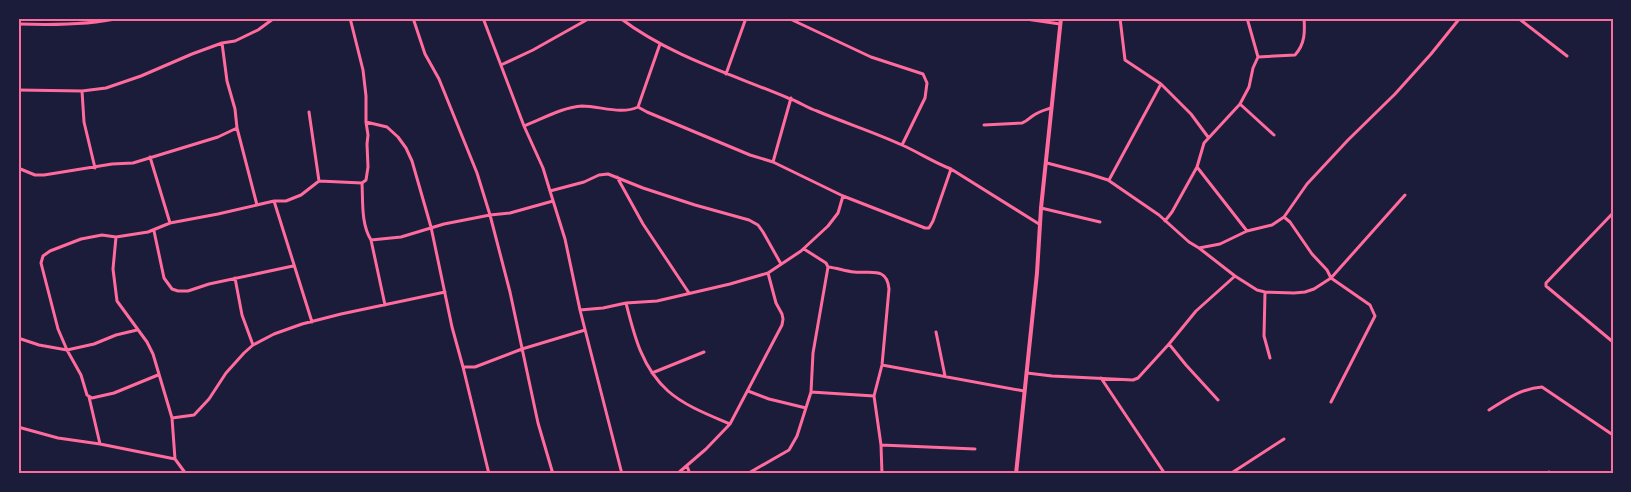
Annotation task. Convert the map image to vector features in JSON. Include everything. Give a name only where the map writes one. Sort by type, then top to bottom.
[{"type":"street","points":[[18,24],[40,25],[119,18]]},
{"type":"street","points":[[18,90],[96,91],[141,76],[222,43],[235,41],[258,30],[273,18],[278,18]]},
{"type":"street","points":[[100,444],[89,397],[85,392],[77,366],[67,350],[50,302],[40,263],[43,256],[81,239],[102,235],[116,237],[154,231],[170,223],[274,201],[286,201],[301,195],[319,181],[362,183],[366,180],[368,135],[363,70],[350,18]]},
{"type":"street","points":[[413,18],[477,173],[490,215],[510,292],[538,423],[553,474]]},
{"type":"street","points":[[483,18],[524,126],[543,168],[565,239],[580,310],[622,474]]},
{"type":"street","points":[[501,65],[590,18]]},
{"type":"street","points":[[620,18],[660,44],[726,74],[902,145],[951,169],[1040,224]]},
{"type":"street","points":[[726,74],[746,18]]},
{"type":"street","points":[[788,18],[880,61],[923,74],[927,83],[925,98],[902,145]]},
{"type":"street","points":[[1019,18],[1060,24]]},
{"type":"street","points":[[1016,474],[1061,18]]},
{"type":"street","points":[[1120,18],[1125,60],[1161,84],[1191,114],[1208,137]]},
{"type":"street","points":[[1165,220],[1172,212],[1197,167],[1204,143],[1240,104],[1249,87],[1258,57],[1247,18]]},
{"type":"street","points":[[1258,57],[1295,55],[1305,32],[1304,18]]},
{"type":"street","points":[[1199,248],[1220,244],[1247,231],[1272,225],[1284,217],[1307,184],[1395,94],[1459,18]]},
{"type":"street","points":[[1518,18],[1568,56]]},
{"type":"street","points":[[222,43],[237,128],[257,205]]},
{"type":"street","points":[[524,126],[572,107],[631,110],[638,107],[660,44]]},
{"type":"street","points":[[1108,180],[1161,84]]},
{"type":"street","points":[[82,91],[84,122],[95,168]]},
{"type":"street","points":[[773,162],[791,99]]},
{"type":"street","points":[[1240,104],[1274,135]]},
{"type":"street","points":[[638,107],[750,155],[773,162],[843,196],[920,227],[928,228],[933,220],[951,169]]},
{"type":"street","points":[[984,125],[1027,122],[1041,111],[1051,108]]},
{"type":"street","points":[[309,112],[319,181]]},
{"type":"street","points":[[366,122],[387,127],[398,137],[412,161],[432,227],[452,327],[489,474]]},
{"type":"street","points":[[18,168],[35,175],[44,175],[133,163],[237,128]]},
{"type":"street","points":[[150,157],[170,223]]},
{"type":"street","points":[[1047,163],[1108,180],[1165,220],[1189,242],[1235,276],[1257,290],[1265,292],[1305,292],[1331,278],[1405,195]]},
{"type":"street","points":[[1197,167],[1247,231]]},
{"type":"street","points":[[550,191],[608,174],[643,189],[695,206],[749,220],[758,225],[782,265]]},
{"type":"street","points":[[617,177],[643,224],[689,293]]},
{"type":"street","points":[[362,183],[363,212],[385,305]]},
{"type":"street","points":[[580,310],[657,301],[768,273],[804,249],[828,226],[838,213],[843,196]]},
{"type":"street","points":[[274,201],[312,322]]},
{"type":"street","points":[[371,240],[400,237],[432,227],[510,213],[553,201]]},
{"type":"street","points":[[1041,207],[1100,222]]},
{"type":"street","points":[[1613,213],[1546,283],[1546,286],[1613,342]]},
{"type":"street","points":[[1284,217],[1331,278],[1370,305],[1374,316],[1331,402]]},
{"type":"street","points":[[154,231],[162,271],[168,284],[172,289],[178,291],[188,291],[209,284],[293,266]]},
{"type":"street","points":[[116,237],[113,269],[117,301],[153,354],[172,418],[175,459],[186,474]]},
{"type":"street","points":[[747,474],[789,450],[797,436],[811,392],[813,353],[828,267],[826,263],[804,249]]},
{"type":"street","points":[[828,267],[878,273],[885,276],[888,281],[882,365],[874,396],[881,445],[882,474]]},
{"type":"street","points":[[677,474],[729,424],[783,320],[768,273]]},
{"type":"street","points":[[1026,373],[1133,380],[1138,378],[1196,310],[1235,276]]},
{"type":"street","points":[[235,278],[242,315],[253,345]]},
{"type":"street","points":[[172,418],[194,415],[244,353],[273,334],[312,322],[445,292]]},
{"type":"street","points":[[1265,292],[1264,336],[1270,358]]},
{"type":"street","points":[[626,303],[639,350],[666,390],[729,424]]},
{"type":"street","points":[[18,338],[39,345],[67,350],[136,330]]},
{"type":"street","points":[[463,367],[475,367],[585,330]]},
{"type":"street","points":[[936,332],[945,376]]},
{"type":"street","points":[[1169,344],[1218,400]]},
{"type":"street","points":[[652,372],[704,352]]},
{"type":"street","points":[[882,365],[1024,391]]},
{"type":"street","points":[[89,397],[114,393],[158,375]]},
{"type":"street","points":[[1101,378],[1165,474]]},
{"type":"street","points":[[1489,410],[1515,394],[1542,387],[1613,435]]},
{"type":"street","points":[[748,391],[806,408]]},
{"type":"street","points":[[811,392],[874,396]]},
{"type":"street","points":[[18,427],[58,438],[175,459]]},
{"type":"street","points":[[1230,474],[1284,439]]},
{"type":"street","points":[[881,445],[975,449]]},
{"type":"street","points":[[687,466],[690,474]]}]
